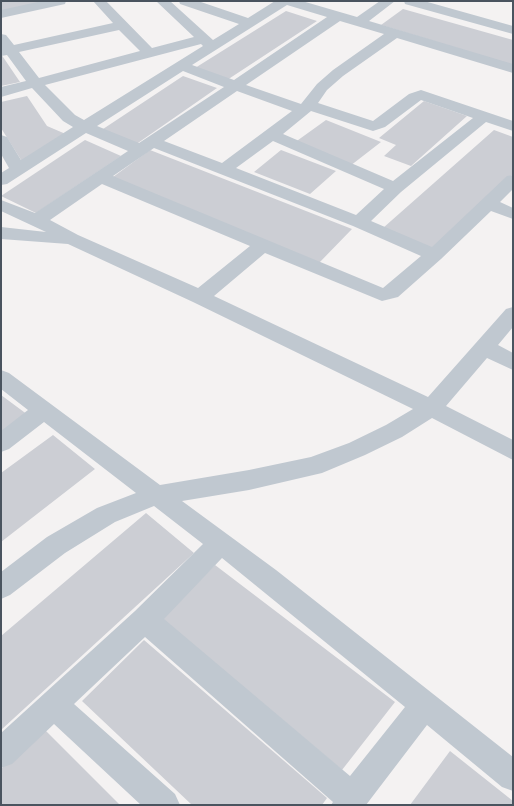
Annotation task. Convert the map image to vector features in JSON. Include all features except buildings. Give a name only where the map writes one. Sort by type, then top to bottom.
[{"type":"street","points":[[1,14],[60,1]]},
{"type":"street","points":[[99,1],[150,54]]},
{"type":"street","points":[[162,1],[208,43]]},
{"type":"street","points":[[185,1],[249,23]]},
{"type":"street","points":[[1,180],[181,66],[208,43],[249,23],[284,1]]},
{"type":"street","points":[[288,1],[513,69]]},
{"type":"street","points":[[359,22],[389,1]]},
{"type":"street","points":[[410,1],[513,30]]},
{"type":"street","points":[[37,220],[338,16]]},
{"type":"street","points":[[4,46],[123,25]]},
{"type":"street","points":[[224,169],[272,135],[305,108],[322,87],[338,73],[395,33]]},
{"type":"street","points":[[1,92],[150,54],[208,43]]},
{"type":"street","points":[[4,46],[36,84],[64,113],[84,127],[224,169],[359,222],[434,255]]},
{"type":"street","points":[[181,66],[236,86],[305,108],[373,126],[379,124],[414,97],[421,95],[513,126]]},
{"type":"street","points":[[359,222],[395,188],[483,116]]},
{"type":"street","points":[[272,135],[395,188]]},
{"type":"street","points":[[1,140],[18,168]]},
{"type":"street","points":[[100,177],[264,244],[382,295],[392,292],[434,255],[513,180]]},
{"type":"street","points":[[489,204],[513,214]]},
{"type":"street","points":[[1,205],[37,220],[72,239],[431,408],[513,451]]},
{"type":"street","points":[[1,233],[33,237],[72,239]]},
{"type":"street","points":[[200,298],[264,244]]},
{"type":"street","points":[[1,587],[56,545],[106,515],[156,495],[249,480],[314,466],[382,437],[431,408],[513,314]]},
{"type":"street","points":[[484,347],[513,362]]},
{"type":"street","points":[[1,378],[267,578],[424,706],[513,776]]},
{"type":"street","points":[[1,443],[43,411]]},
{"type":"street","points":[[1,753],[145,620],[220,543]]},
{"type":"street","points":[[145,620],[350,802],[424,706]]},
{"type":"street","points":[[54,705],[164,805]]}]
